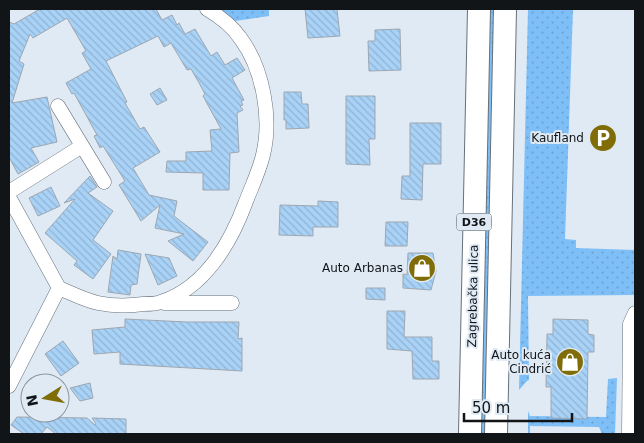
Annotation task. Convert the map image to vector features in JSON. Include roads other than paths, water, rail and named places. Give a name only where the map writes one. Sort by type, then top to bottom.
[{"type":"main road","name":"Zagrebačka ulica","points":[[470,434],[479,9]]},
{"type":"main road","name":"Zagrebačka ulica","points":[[496,434],[505,9]]},
{"type":"main road","points":[[504,38],[510,26],[514,9]]},
{"type":"street","points":[[160,303],[186,289],[217,258],[240,217],[263,155],[266,120],[263,92],[254,62],[240,37],[207,9]]},
{"type":"street","points":[[58,106],[104,182]]},
{"type":"street","points":[[9,192],[82,146]]},
{"type":"street","points":[[9,197],[59,288],[96,303],[111,305],[232,303]]},
{"type":"street","points":[[9,386],[59,288]]},
{"type":"street","points":[[629,434],[630,324],[635,314]]},
{"type":"place","name":"Kaufland","points":[[603,138]]},
{"type":"place","name":"Auto Arbanas","points":[[422,268]]},
{"type":"place","name":"Auto kuća Cindrić","points":[[570,362]]}]
